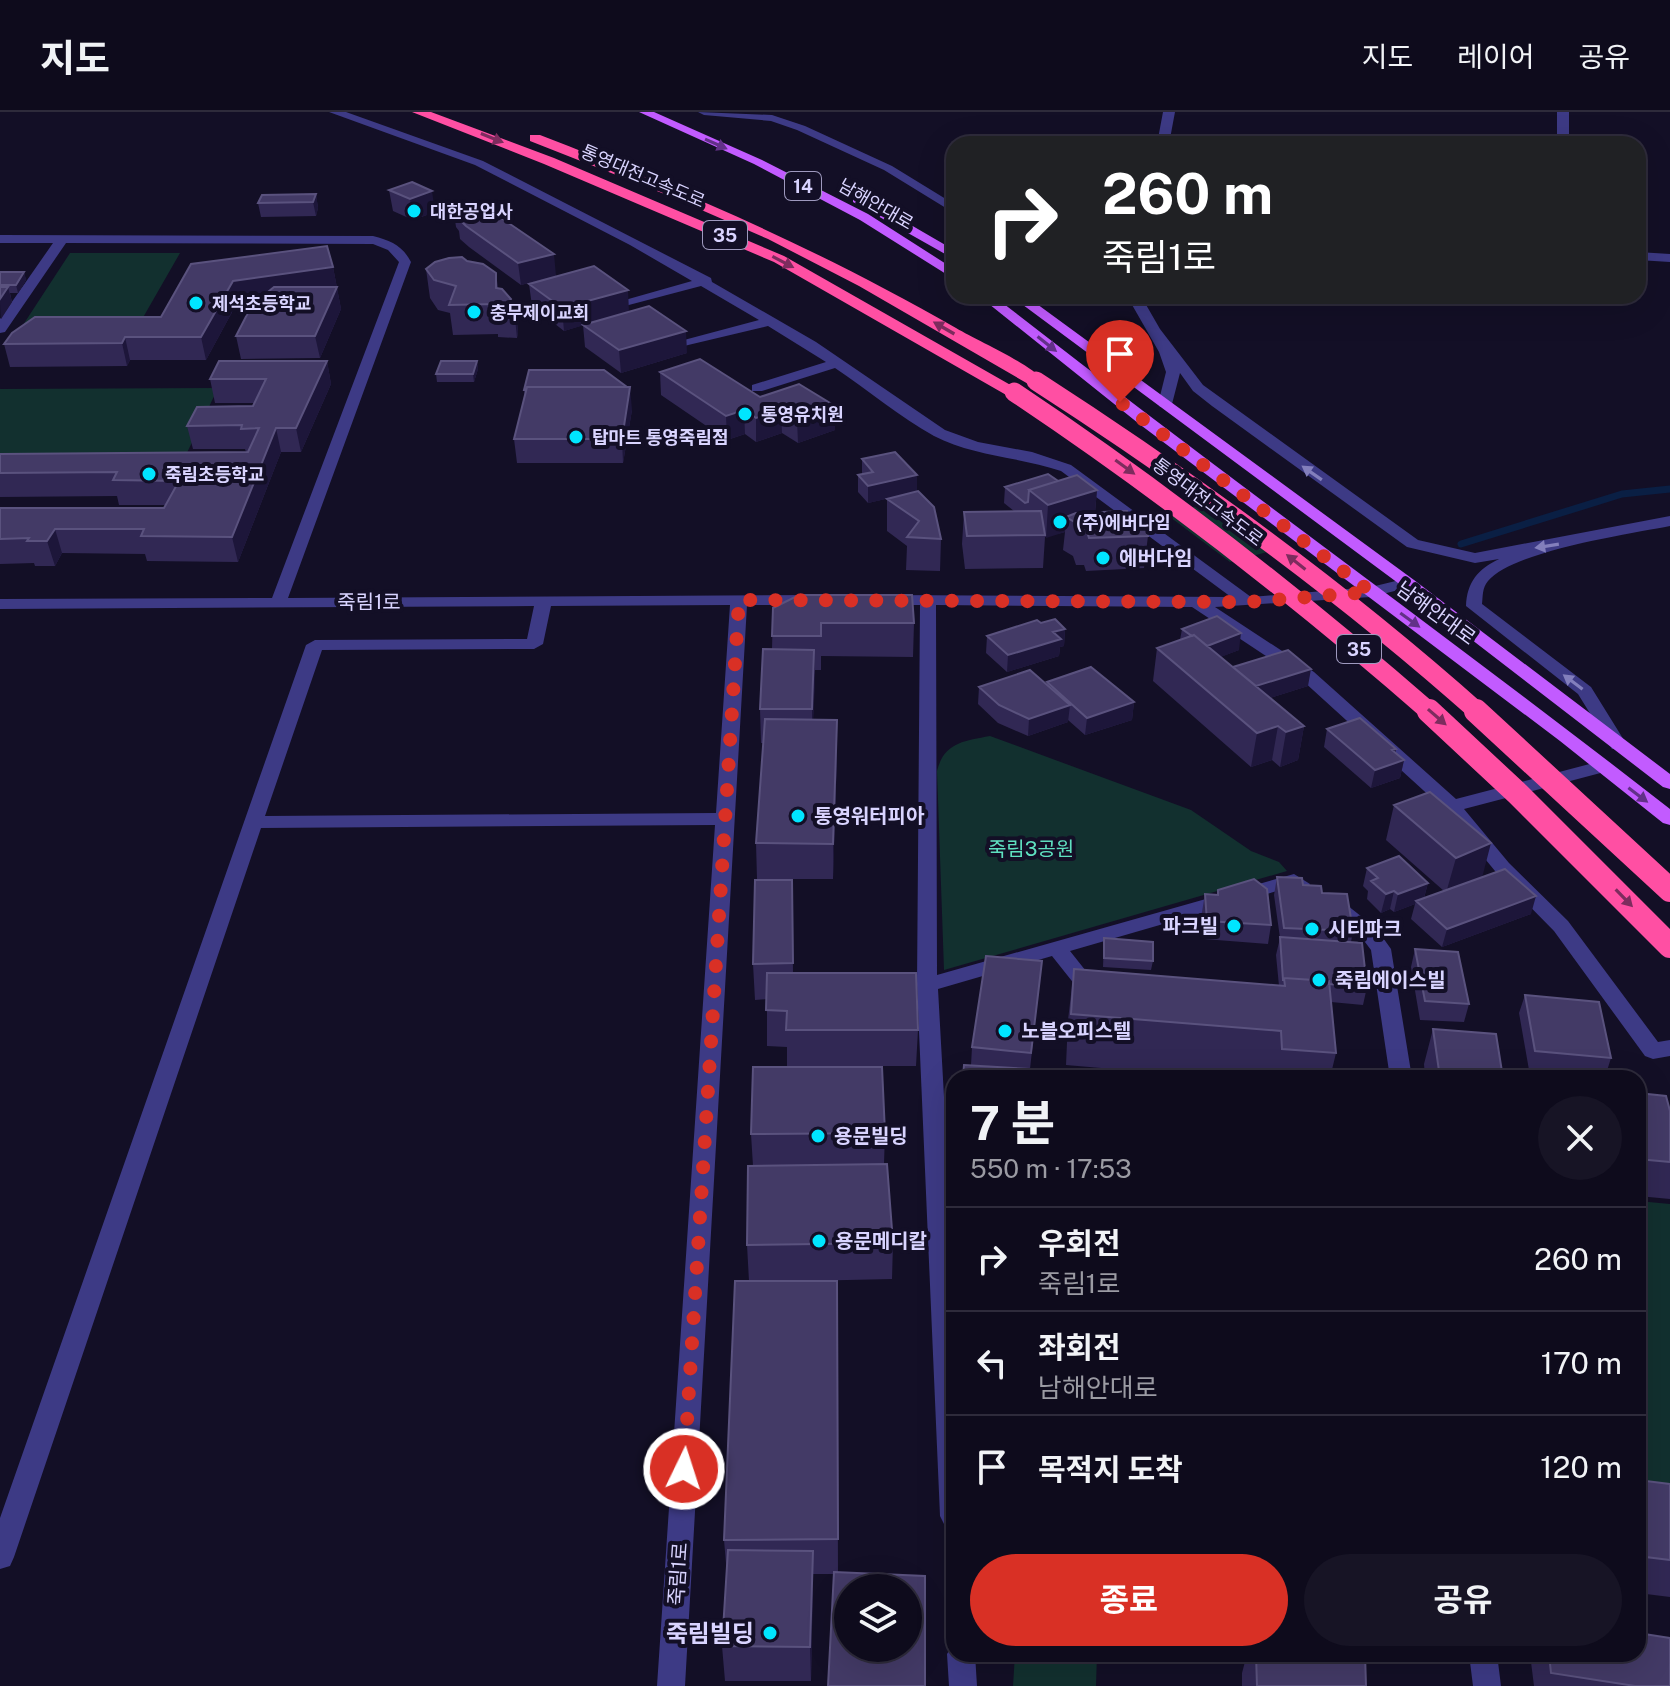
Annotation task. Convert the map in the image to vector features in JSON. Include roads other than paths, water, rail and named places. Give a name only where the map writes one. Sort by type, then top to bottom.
[{"type":"highway","name":"통영대전고속도로","points":[[419,112],[549,161],[779,259],[1014,392],[1086,438],[1308,606],[1447,724],[1595,867],[1670,946]]},
{"type":"highway","name":"통영대전고속도로","points":[[526,134],[804,251],[885,293],[1036,381],[1111,429],[1197,489],[1376,626],[1469,703],[1632,851],[1670,890]]},
{"type":"main road","name":"남해안대로","points":[[645,112],[758,162],[864,217],[946,270]]},
{"type":"main road","name":"남해안대로","points":[[677,112],[859,200],[946,250]]},
{"type":"main road","name":"남해안대로","points":[[996,304],[1143,420],[1566,737],[1670,819]]},
{"type":"main road","name":"남해안대로","points":[[1029,304],[1408,583],[1670,783]]},
{"type":"street","points":[[335,112],[479,163],[706,281],[837,363],[940,433],[975,446],[1032,456],[1066,468],[1248,602]]},
{"type":"street","points":[[704,112],[774,115],[888,168],[946,204]]},
{"type":"street","points":[[1164,136],[1169,112]]},
{"type":"street","points":[[1563,112],[1563,136]]},
{"type":"street","points":[[0,329],[63,238]]},
{"type":"street","points":[[0,239],[373,240],[392,245],[402,253],[405,262],[278,603]]},
{"type":"street","points":[[1646,256],[1670,258]]},
{"type":"street","points":[[630,303],[706,281]]},
{"type":"street","points":[[1139,304],[1173,372],[1165,404]]},
{"type":"street","points":[[689,343],[771,321]]},
{"type":"street","points":[[1155,332],[1198,388],[1413,544],[1475,558],[1670,521]]},
{"type":"street","points":[[757,388],[837,363]]},
{"type":"street","points":[[1576,541],[1491,568],[1477,584],[1472,597],[1474,606],[1585,691],[1618,745]]},
{"type":"street","points":[[865,600],[1248,602],[1371,592],[1408,583]]},
{"type":"street","name":"죽림1로","points":[[671,1686],[739,600]]},
{"type":"street","name":"죽림1로","points":[[0,604],[833,600]]},
{"type":"street","points":[[928,600],[927,985],[946,1359]]},
{"type":"street","points":[[0,1557],[315,645],[534,644],[544,601]]},
{"type":"street","points":[[1196,602],[1308,676],[1452,806],[1502,867],[1561,926],[1653,1051],[1670,1048]]},
{"type":"street","points":[[1452,806],[1601,767]]},
{"type":"street","points":[[252,822],[725,819]]},
{"type":"street","points":[[927,985],[1294,880],[1333,904],[1369,933],[1381,949],[1400,1070]]},
{"type":"street","points":[[1056,947],[1101,1005]]},
{"type":"street","points":[[962,1662],[963,1686]]},
{"type":"street","points":[[1484,1662],[1487,1686]]},
{"type":"waterway","points":[[1461,544],[1622,494],[1670,489]]},
{"type":"place","name":"대한공업사","points":[[414,211]]},
{"type":"place","name":"제석초등학교","points":[[196,303]]},
{"type":"place","name":"충무제이교회","points":[[474,312]]},
{"type":"place","name":"통영유치원","points":[[745,414]]},
{"type":"place","name":"탑마트 통영죽림점","points":[[576,437]]},
{"type":"place","name":"죽림초등학교","points":[[149,474]]},
{"type":"place","name":"(주)에버다임","points":[[1060,522]]},
{"type":"place","name":"에버다임","points":[[1103,558]]},
{"type":"place","name":"통영워터피아","points":[[798,816]]},
{"type":"place","name":"파크빌","points":[[1234,926]]},
{"type":"place","name":"시티파크","points":[[1312,929]]},
{"type":"place","name":"죽림에이스빌","points":[[1319,980]]},
{"type":"place","name":"노블오피스텔","points":[[1005,1031]]},
{"type":"place","name":"용문빌딩","points":[[818,1136]]},
{"type":"place","name":"용문메디칼","points":[[819,1241]]},
{"type":"place","name":"죽림빌딩","points":[[770,1633]]},
{"type":"park label","name":"죽림3공원","points":[[1031,849]]}]
